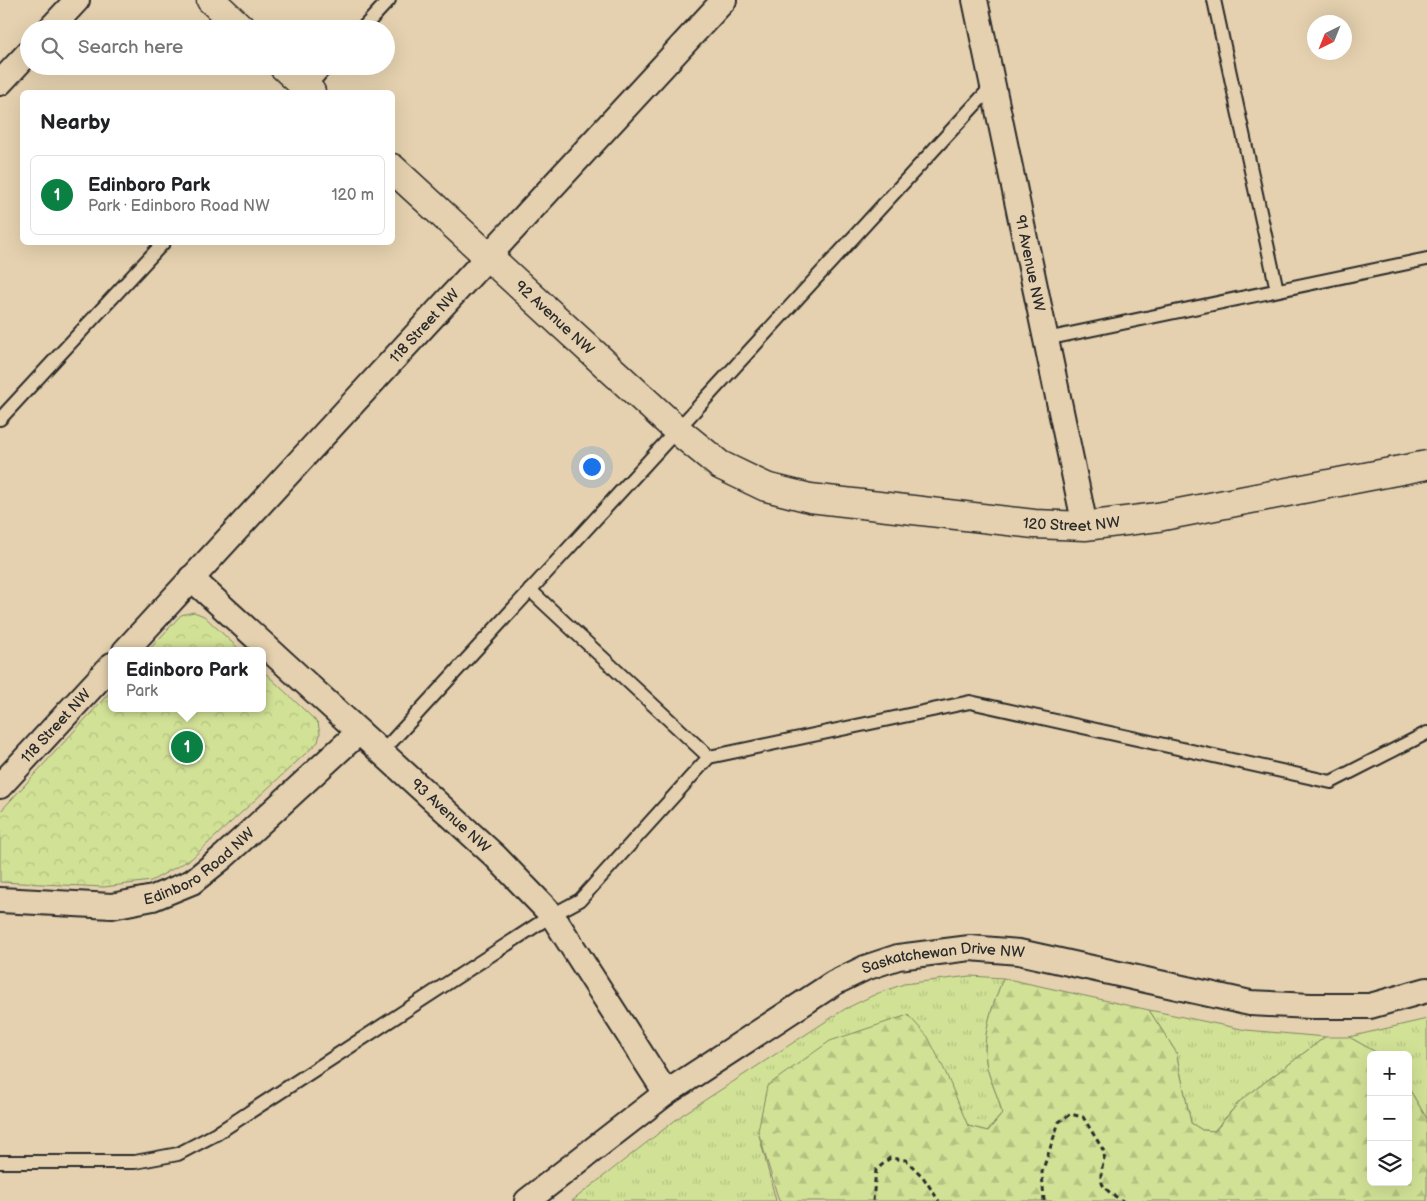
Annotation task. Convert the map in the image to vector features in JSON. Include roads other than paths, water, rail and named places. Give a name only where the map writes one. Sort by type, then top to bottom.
[{"type":"street","points":[[58,20],[76,0]]},
{"type":"street","points":[[211,0],[232,20]]},
{"type":"street","name":"118 Street NW","points":[[129,647],[724,0]]},
{"type":"street","name":"91 Avenue NW","points":[[975,0],[1085,526]]},
{"type":"street","points":[[0,83],[20,62]]},
{"type":"street","points":[[292,75],[306,90]]},
{"type":"street","name":"92 Avenue NW","points":[[395,171],[677,430],[720,464]]},
{"type":"street","name":"120 Street NW","points":[[720,464],[766,487],[810,498],[1034,524],[1085,526],[1158,517],[1427,465]]},
{"type":"street","name":"93 Avenue NW","points":[[192,578],[495,856],[552,915],[666,1093]]},
{"type":"street","name":"118 Street NW","points":[[0,786],[108,669]]},
{"type":"street","name":"Edinboro Road NW","points":[[0,900],[112,906],[153,898],[192,882],[223,857],[359,732]]},
{"type":"street","name":"Saskatchewan Drive NW","points":[[527,1201],[666,1093],[834,984],[865,968],[907,956],[970,948],[1019,952],[1250,1003],[1370,1006],[1427,990]]},
{"type":"lane","points":[[370,20],[389,0]]},
{"type":"lane","points":[[1214,0],[1277,290]]},
{"type":"lane","points":[[308,90],[320,75]]},
{"type":"lane","points":[[382,752],[993,85]]},
{"type":"lane","points":[[0,419],[161,245]]},
{"type":"lane","points":[[1046,338],[1427,259]]},
{"type":"lane","points":[[530,590],[709,757]]},
{"type":"lane","points":[[0,1162],[135,1162],[178,1154],[216,1134],[552,915],[580,900],[709,757],[970,702],[1331,782],[1427,733]]},
{"type":"place","name":"Edinboro Park","points":[[187,747]]}]
